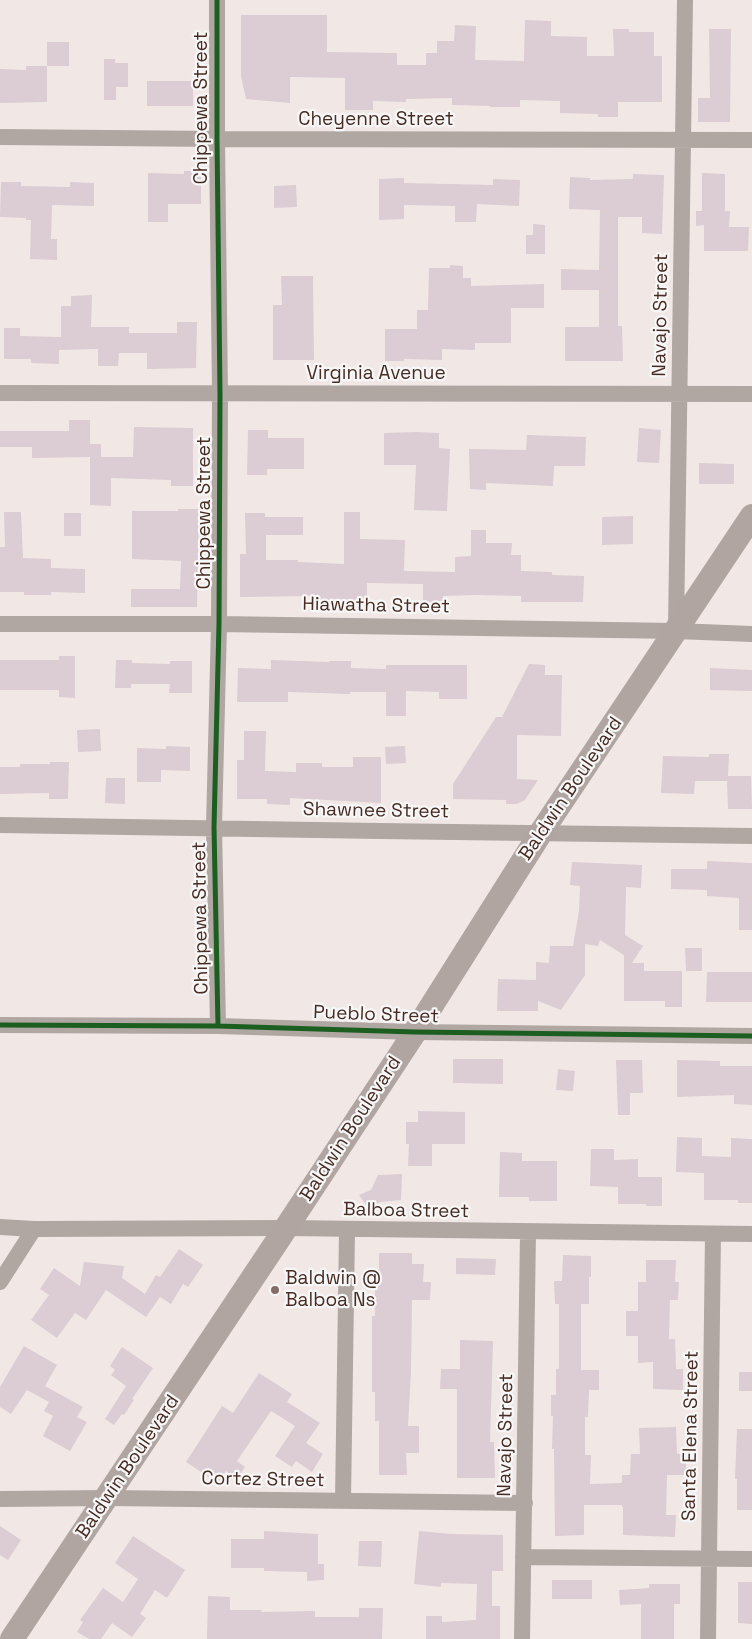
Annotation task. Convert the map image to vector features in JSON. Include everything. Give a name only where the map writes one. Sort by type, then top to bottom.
[{"type":"main road","name":"Baldwin Boulevard","points":[[12,1639],[108,1498],[286,1228],[415,1032],[540,834],[752,516]]},
{"type":"street","name":"Chippewa Street","points":[[217,0],[220,394],[219,624],[214,827],[218,1026]]},
{"type":"street","name":"Navajo Street","points":[[676,631],[684,141],[684,0]]},
{"type":"street","name":"Cheyenne Street","points":[[0,137],[752,140]]},
{"type":"street","name":"Virginia Avenue","points":[[0,393],[752,394]]},
{"type":"street","name":"Hiawatha Street","points":[[0,624],[219,624],[676,631],[752,634]]},
{"type":"street","name":"Shawnee Street","points":[[0,825],[752,836]]},
{"type":"street","name":"Pueblo Street","points":[[0,1025],[218,1026],[415,1032],[752,1036]]},
{"type":"street","name":"Balboa Street","points":[[0,1227],[34,1229],[286,1228],[752,1234]]},
{"type":"street","points":[[0,1282],[34,1229]]},
{"type":"street","points":[[343,1502],[347,1230]]},
{"type":"street","name":"Navajo Street","points":[[522,1639],[528,1232]]},
{"type":"street","name":"Santa Elena Street","points":[[708,1639],[713,1234]]},
{"type":"street","name":"Cortez Street","points":[[0,1499],[108,1498],[525,1503]]},
{"type":"street","points":[[523,1558],[752,1559]]},
{"type":"building","points":[[241,15],[327,15],[327,52],[397,53],[397,65],[426,65],[426,53],[437,53],[437,41],[454,41],[455,25],[476,26],[475,60],[524,61],[525,20],[551,21],[551,36],[587,37],[587,56],[614,56],[613,29],[629,29],[629,32],[654,32],[654,56],[662,56],[662,102],[618,102],[618,117],[598,117],[598,114],[560,113],[560,101],[520,100],[520,107],[490,107],[452,105],[452,98],[406,99],[406,102],[373,101],[373,110],[345,110],[345,78],[290,77],[290,103],[246,99],[241,76]]},
{"type":"building","points":[[709,29],[731,29],[730,122],[698,122],[698,98],[710,98]]},
{"type":"building","points":[[47,42],[69,42],[69,66],[47,66]]},
{"type":"building","points":[[104,59],[115,59],[115,63],[128,63],[128,87],[116,87],[116,100],[104,100]]},
{"type":"building","points":[[26,66],[47,66],[47,102],[0,103],[0,69],[26,70]]},
{"type":"building","points":[[147,81],[193,81],[193,106],[147,106]]},
{"type":"building","points":[[184,171],[201,171],[201,204],[168,204],[168,222],[148,222],[148,173],[184,174]]},
{"type":"building","points":[[702,173],[725,174],[725,211],[730,211],[729,227],[749,227],[748,251],[704,251],[704,225],[696,226],[696,211],[702,211]]},
{"type":"building","points":[[633,174],[664,175],[662,234],[642,233],[642,217],[618,217],[618,326],[622,326],[623,361],[565,361],[565,327],[599,327],[599,290],[561,290],[561,269],[599,270],[600,210],[569,209],[570,177],[590,178],[590,180],[633,179]]},
{"type":"building","points":[[404,178],[404,183],[493,185],[493,179],[520,180],[519,206],[477,204],[476,222],[455,222],[455,206],[404,205],[404,219],[379,220],[379,179]]},
{"type":"building","points":[[1,182],[21,182],[21,186],[70,187],[70,182],[94,183],[94,206],[52,205],[51,239],[57,239],[57,260],[30,259],[31,220],[26,220],[26,218],[0,217]]},
{"type":"building","points":[[296,185],[297,207],[274,208],[274,186]]},
{"type":"building","points":[[533,224],[545,225],[545,254],[526,254],[526,235],[533,235]]},
{"type":"building","points":[[450,265],[463,266],[463,278],[471,278],[471,286],[544,284],[544,308],[511,308],[511,343],[475,343],[475,350],[442,349],[442,360],[404,359],[404,361],[385,361],[385,329],[417,329],[417,310],[428,310],[429,268],[450,268]]},
{"type":"building","points":[[281,276],[313,276],[314,360],[273,360],[273,305],[282,305]]},
{"type":"building","points":[[92,295],[91,327],[129,327],[129,333],[177,333],[177,322],[197,322],[196,368],[147,369],[147,353],[119,353],[118,366],[98,366],[98,349],[59,350],[59,364],[31,363],[31,359],[4,359],[4,328],[20,328],[20,336],[61,337],[61,306],[71,306],[71,296]]},
{"type":"building","points":[[69,420],[90,420],[90,444],[101,444],[101,457],[133,457],[134,427],[193,428],[193,486],[171,486],[171,480],[111,478],[111,506],[90,505],[90,457],[32,458],[32,447],[0,447],[0,431],[69,431]]},
{"type":"building","points":[[639,428],[661,430],[659,463],[637,462]]},
{"type":"building","points":[[248,430],[268,430],[268,438],[304,438],[304,469],[267,469],[267,475],[247,475]]},
{"type":"building","points":[[384,433],[439,433],[439,448],[450,449],[447,511],[414,510],[416,465],[384,465]]},
{"type":"building","points":[[527,435],[586,437],[585,466],[554,466],[553,486],[486,483],[486,490],[470,489],[469,449],[526,450]]},
{"type":"building","points":[[699,463],[734,464],[734,484],[699,484]]},
{"type":"building","points":[[178,509],[199,509],[197,607],[131,607],[131,589],[180,589],[181,561],[132,559],[132,511],[178,511]]},
{"type":"building","points":[[4,512],[21,512],[23,558],[51,559],[51,568],[85,569],[85,593],[51,592],[51,595],[24,595],[24,592],[0,592],[0,547],[5,547]]},
{"type":"building","points":[[344,512],[360,512],[360,539],[405,540],[404,571],[455,572],[455,557],[471,556],[471,530],[486,530],[486,543],[512,543],[511,555],[521,555],[521,571],[552,572],[552,575],[584,576],[583,602],[521,602],[521,596],[476,595],[443,596],[443,602],[423,602],[423,584],[367,583],[367,601],[336,600],[335,603],[316,602],[316,596],[240,597],[240,554],[246,554],[245,513],[265,513],[265,517],[303,517],[303,535],[266,535],[266,560],[298,560],[298,562],[344,564]]},
{"type":"building","points":[[64,513],[81,513],[81,536],[64,536]]},
{"type":"building","points":[[633,516],[633,544],[602,545],[602,517]]},
{"type":"building","points":[[59,656],[75,656],[75,698],[59,697],[59,690],[0,690],[0,660],[59,660]]},
{"type":"building","points":[[116,660],[132,660],[132,663],[170,664],[170,661],[192,661],[192,693],[169,693],[170,684],[131,684],[131,688],[115,688]]},
{"type":"building","points":[[271,660],[351,661],[351,668],[386,669],[386,665],[467,665],[467,699],[439,699],[439,692],[406,691],[406,716],[386,716],[386,692],[350,692],[350,694],[288,692],[288,702],[237,702],[238,668],[271,669]]},
{"type":"building","points":[[529,664],[545,665],[545,675],[562,675],[561,736],[517,735],[517,779],[538,780],[525,800],[517,804],[506,804],[506,800],[453,799],[453,784],[496,717],[502,717]]},
{"type":"building","points":[[710,668],[752,670],[752,691],[710,690]]},
{"type":"building","points":[[100,729],[101,751],[78,752],[77,730]]},
{"type":"building","points":[[244,731],[266,731],[265,771],[296,772],[296,763],[322,763],[322,767],[353,767],[353,757],[381,757],[381,803],[290,798],[290,805],[267,804],[267,799],[237,799],[237,760],[244,760]]},
{"type":"building","points":[[166,746],[190,747],[190,771],[161,770],[161,782],[137,782],[137,748],[166,749]]},
{"type":"building","points":[[405,746],[406,763],[386,764],[385,747]]},
{"type":"building","points":[[709,754],[729,754],[728,776],[751,776],[752,809],[728,809],[727,781],[695,781],[694,794],[661,793],[663,756],[709,757]]},
{"type":"building","points":[[50,762],[69,762],[68,799],[49,799],[49,793],[0,794],[0,767],[20,767],[20,764],[50,764]]},
{"type":"building","points":[[106,778],[125,778],[125,804],[105,803]]},
{"type":"building","points":[[707,861],[752,863],[752,930],[739,930],[739,898],[707,896],[707,890],[671,889],[671,869],[707,869]]},
{"type":"building","points":[[572,862],[642,865],[641,888],[626,887],[625,935],[643,946],[632,963],[644,963],[644,971],[682,971],[682,1007],[665,1007],[665,1001],[624,1001],[624,955],[600,940],[598,946],[585,944],[585,975],[561,1010],[538,1001],[538,1011],[497,1011],[498,979],[536,980],[536,962],[549,963],[550,946],[573,946],[579,911],[580,886],[570,885]]},
{"type":"building","points":[[685,948],[702,948],[702,971],[686,971]]},
{"type":"building","points":[[707,972],[752,972],[752,1002],[706,1002]]},
{"type":"building","points":[[453,1059],[503,1059],[503,1084],[453,1083]]},
{"type":"building","points":[[616,1060],[642,1060],[643,1093],[630,1093],[630,1115],[618,1115]]},
{"type":"building","points":[[677,1060],[720,1061],[720,1066],[752,1066],[752,1105],[734,1104],[734,1095],[677,1097]]},
{"type":"building","points":[[558,1069],[575,1071],[573,1091],[556,1090]]},
{"type":"building","points":[[418,1111],[465,1112],[465,1144],[432,1144],[432,1166],[408,1166],[409,1144],[406,1144],[406,1122],[418,1122]]},
{"type":"building","points":[[677,1137],[702,1138],[702,1156],[731,1157],[731,1138],[752,1139],[752,1203],[738,1203],[738,1200],[704,1200],[704,1173],[676,1172]]},
{"type":"building","points":[[591,1149],[614,1149],[614,1160],[638,1159],[638,1177],[662,1177],[662,1206],[618,1204],[618,1187],[590,1186]]},
{"type":"building","points":[[500,1152],[522,1153],[522,1161],[557,1161],[557,1201],[529,1201],[529,1197],[499,1197]]},
{"type":"building","points":[[402,1174],[401,1200],[380,1202],[369,1209],[359,1195],[371,1190],[378,1175]]},
{"type":"building","points":[[179,1249],[203,1265],[188,1287],[183,1284],[171,1304],[160,1297],[146,1317],[106,1290],[86,1320],[75,1313],[57,1338],[31,1320],[49,1295],[40,1289],[54,1268],[80,1286],[84,1262],[124,1266],[122,1278],[145,1294],[156,1275],[160,1277]]},
{"type":"building","points":[[379,1253],[412,1253],[412,1264],[424,1264],[423,1282],[431,1282],[430,1300],[412,1300],[408,1426],[419,1426],[419,1453],[406,1453],[407,1475],[379,1475],[379,1421],[375,1421],[375,1392],[372,1392],[372,1316],[375,1316],[375,1280],[379,1280]]},
{"type":"building","points":[[563,1255],[591,1256],[589,1304],[581,1304],[581,1370],[599,1370],[599,1390],[589,1390],[588,1417],[585,1417],[585,1455],[591,1455],[590,1484],[622,1483],[622,1475],[630,1475],[631,1454],[640,1454],[639,1428],[676,1427],[677,1454],[686,1454],[686,1475],[667,1475],[666,1515],[676,1515],[675,1537],[623,1535],[622,1505],[584,1505],[584,1535],[555,1536],[551,1395],[556,1395],[556,1369],[559,1369],[559,1304],[555,1304],[554,1281],[562,1281]]},
{"type":"building","points":[[456,1258],[496,1259],[495,1275],[456,1274]]},
{"type":"building","points":[[646,1260],[676,1260],[675,1282],[679,1282],[678,1300],[670,1300],[669,1339],[675,1339],[676,1369],[683,1369],[683,1390],[653,1389],[653,1362],[638,1363],[638,1336],[626,1336],[626,1311],[638,1311],[638,1282],[646,1282]]},
{"type":"building","points":[[460,1340],[493,1341],[490,1442],[494,1442],[495,1478],[457,1478],[457,1389],[440,1389],[441,1369],[460,1369]]},
{"type":"building","points":[[24,1346],[57,1365],[45,1386],[83,1407],[77,1417],[87,1422],[70,1451],[43,1436],[53,1416],[44,1411],[49,1402],[27,1390],[11,1414],[0,1407],[0,1387]]},
{"type":"building","points":[[122,1347],[153,1368],[132,1399],[134,1400],[124,1415],[122,1414],[114,1425],[105,1419],[126,1386],[111,1375],[115,1370],[110,1366]]},
{"type":"building","points":[[739,1372],[752,1372],[752,1391],[739,1391]]},
{"type":"building","points":[[259,1373],[292,1394],[287,1402],[320,1423],[306,1443],[323,1454],[312,1472],[296,1461],[292,1467],[275,1456],[295,1426],[271,1411],[237,1461],[245,1467],[237,1479],[226,1471],[218,1483],[186,1462],[222,1406],[233,1413]]},
{"type":"building","points":[[737,1429],[752,1429],[752,1510],[737,1510],[737,1479],[735,1479]]},
{"type":"building","points":[[0,1526],[21,1540],[8,1560],[0,1555]]},
{"type":"building","points":[[264,1531],[318,1534],[318,1564],[324,1564],[324,1580],[307,1581],[307,1572],[264,1571],[264,1568],[231,1568],[231,1539],[264,1539]]},
{"type":"building","points":[[419,1531],[503,1535],[503,1571],[492,1571],[492,1606],[500,1606],[500,1639],[426,1639],[426,1616],[442,1616],[442,1622],[476,1620],[477,1584],[441,1583],[441,1587],[414,1584]]},
{"type":"building","points":[[133,1536],[185,1570],[167,1598],[155,1590],[140,1614],[146,1618],[132,1637],[112,1623],[101,1639],[89,1639],[77,1632],[83,1622],[80,1620],[103,1588],[123,1602],[138,1579],[115,1563]]},
{"type":"building","points":[[359,1541],[382,1541],[381,1567],[358,1566]]},
{"type":"building","points":[[552,1580],[592,1580],[592,1599],[552,1599]]},
{"type":"building","points":[[738,1582],[752,1582],[752,1624],[738,1623]]},
{"type":"building","points":[[649,1584],[680,1584],[680,1604],[674,1604],[674,1639],[641,1639],[641,1604],[620,1605],[619,1590],[649,1588]]},
{"type":"building","points":[[208,1596],[230,1597],[230,1610],[262,1610],[261,1612],[315,1611],[315,1617],[359,1617],[359,1608],[383,1608],[382,1639],[207,1639]]},
{"type":"cycle path","points":[[217,0],[220,394],[219,624],[214,827],[218,1026]]},
{"type":"cycle path","points":[[0,1025],[218,1026],[415,1032],[752,1036]]},
{"type":"place","name":"Baldwin @ Balboa Ns","points":[[275,1290]]}]
